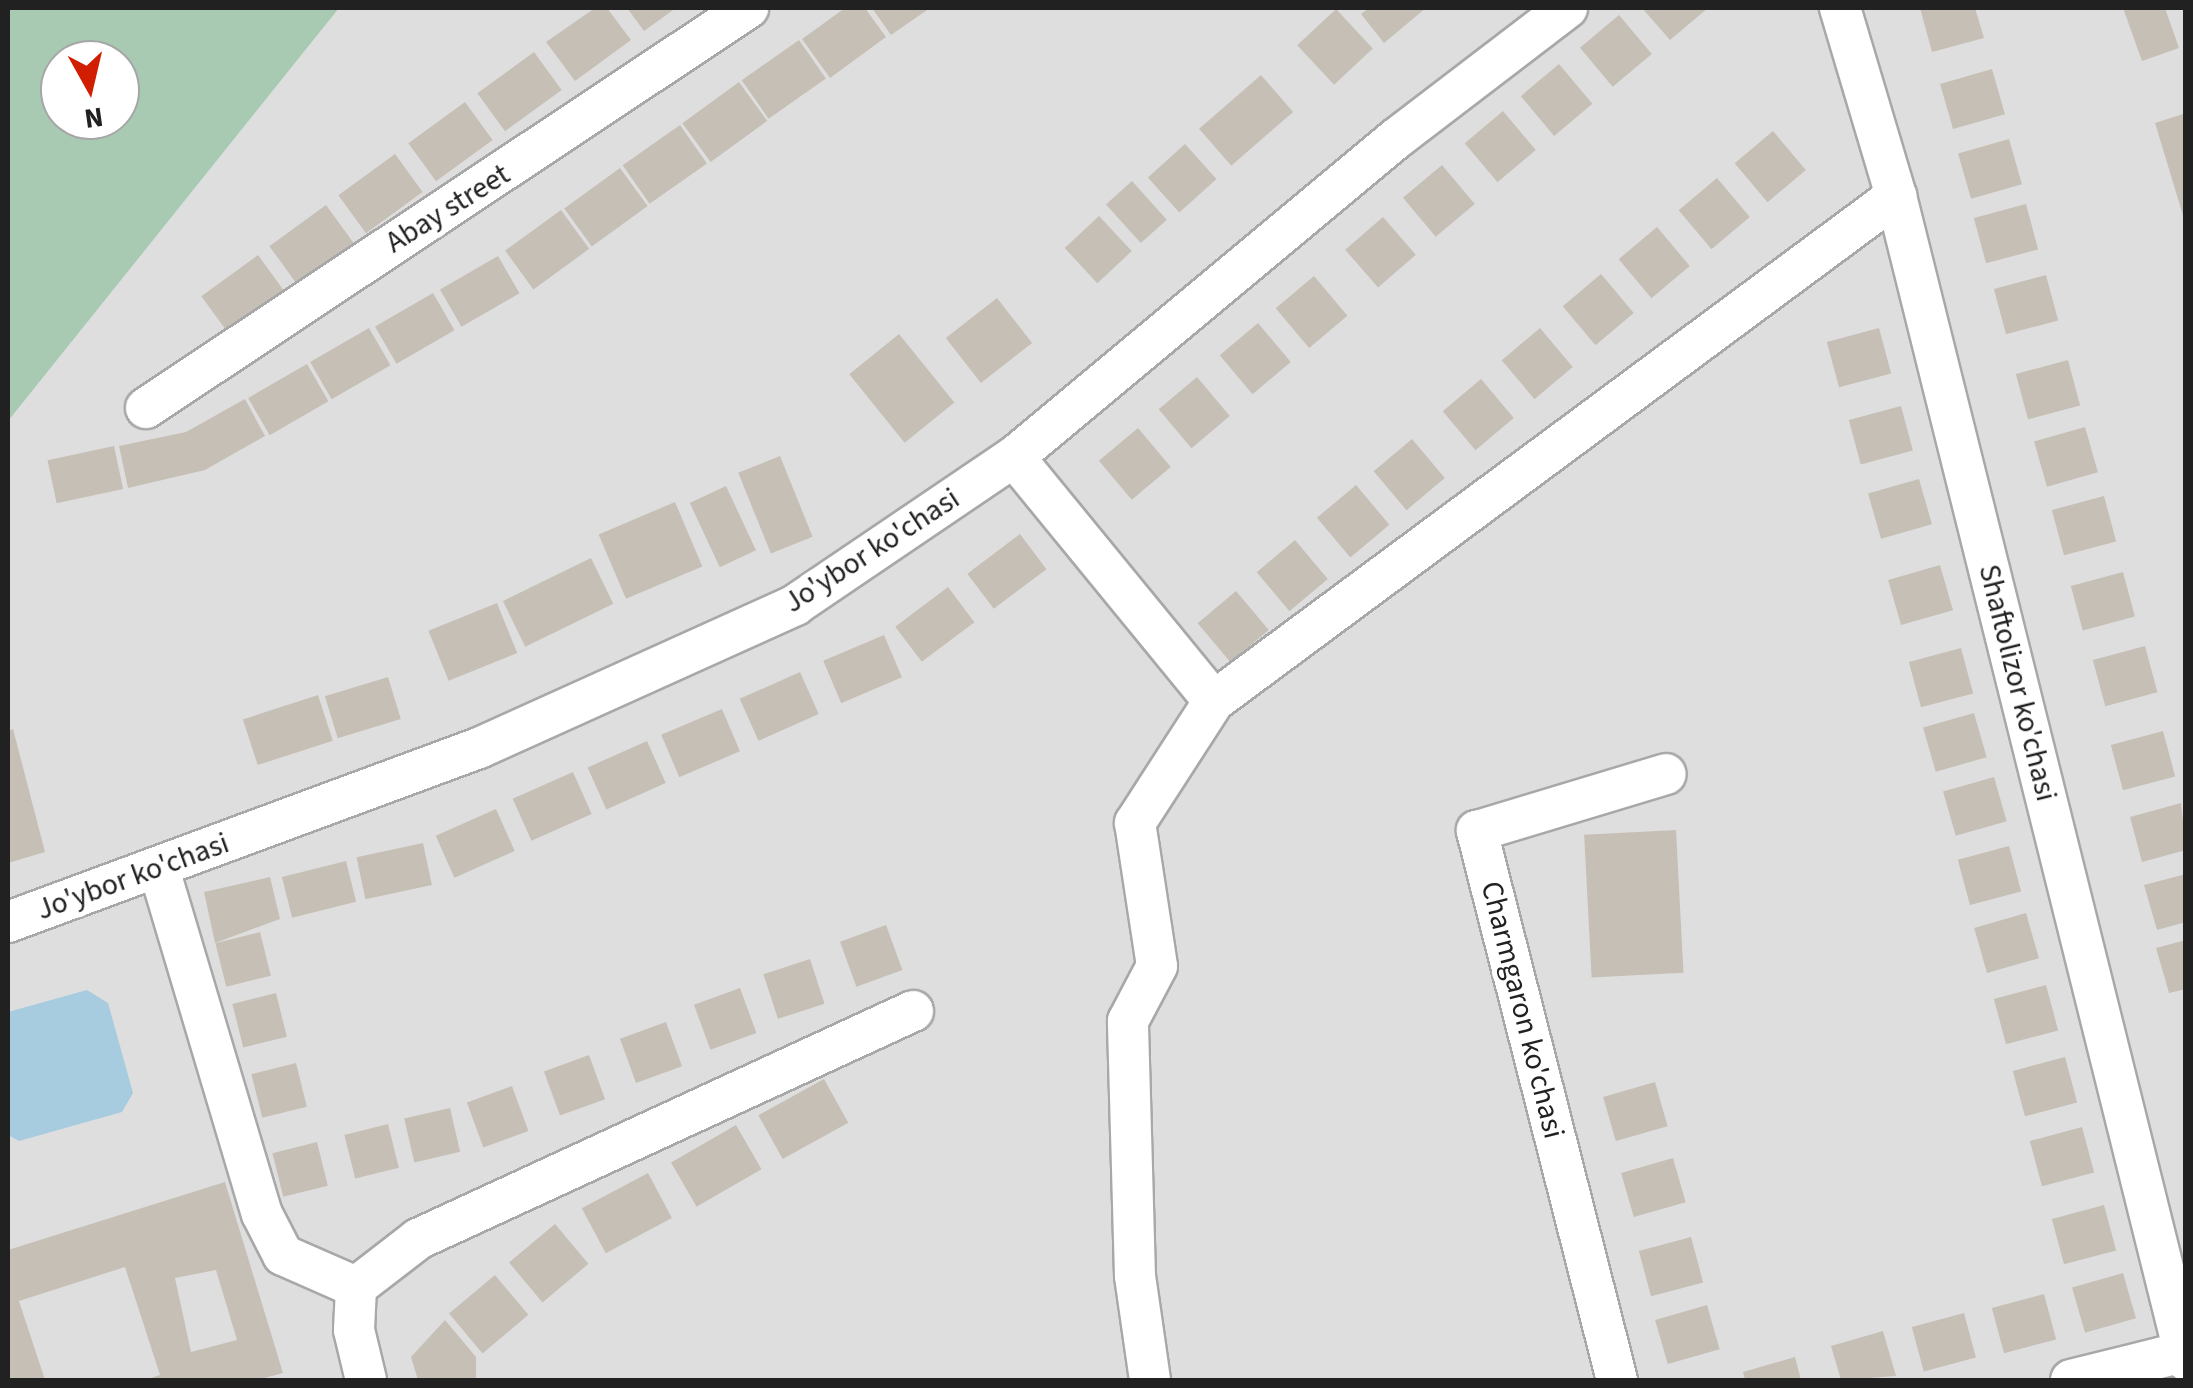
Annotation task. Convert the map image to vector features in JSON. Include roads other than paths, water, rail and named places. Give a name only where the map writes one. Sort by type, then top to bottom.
[{"type":"street","name":"Abay street","points":[[146,408],[748,8]]},
{"type":"street","name":"Jo'ybor ko'chasi","points":[[8,922],[479,748],[795,604],[1014,458],[1397,138],[1567,8]]},
{"type":"street","name":"Shaftolizor ko'chasi","points":[[1840,8],[1896,196],[2184,1356]]},
{"type":"street","points":[[1150,1380],[1135,1276],[1128,1021],[1156,966],[1135,823],[1214,701],[1896,196]]},
{"type":"street","points":[[1014,458],[1214,701]]},
{"type":"street","name":"Charmgaron ko'chasi","points":[[1617,1380],[1477,831],[1666,774]]},
{"type":"street","points":[[159,869],[262,1214],[283,1255],[356,1288]]},
{"type":"street","points":[[361,1379],[354,1330],[356,1288],[418,1239],[913,1012]]},
{"type":"street","points":[[2071,1380],[2184,1356]]},
{"type":"water","points":[[87,990],[108,1003],[133,1093],[122,1112],[19,1141],[8,1135],[8,1012]]}]
